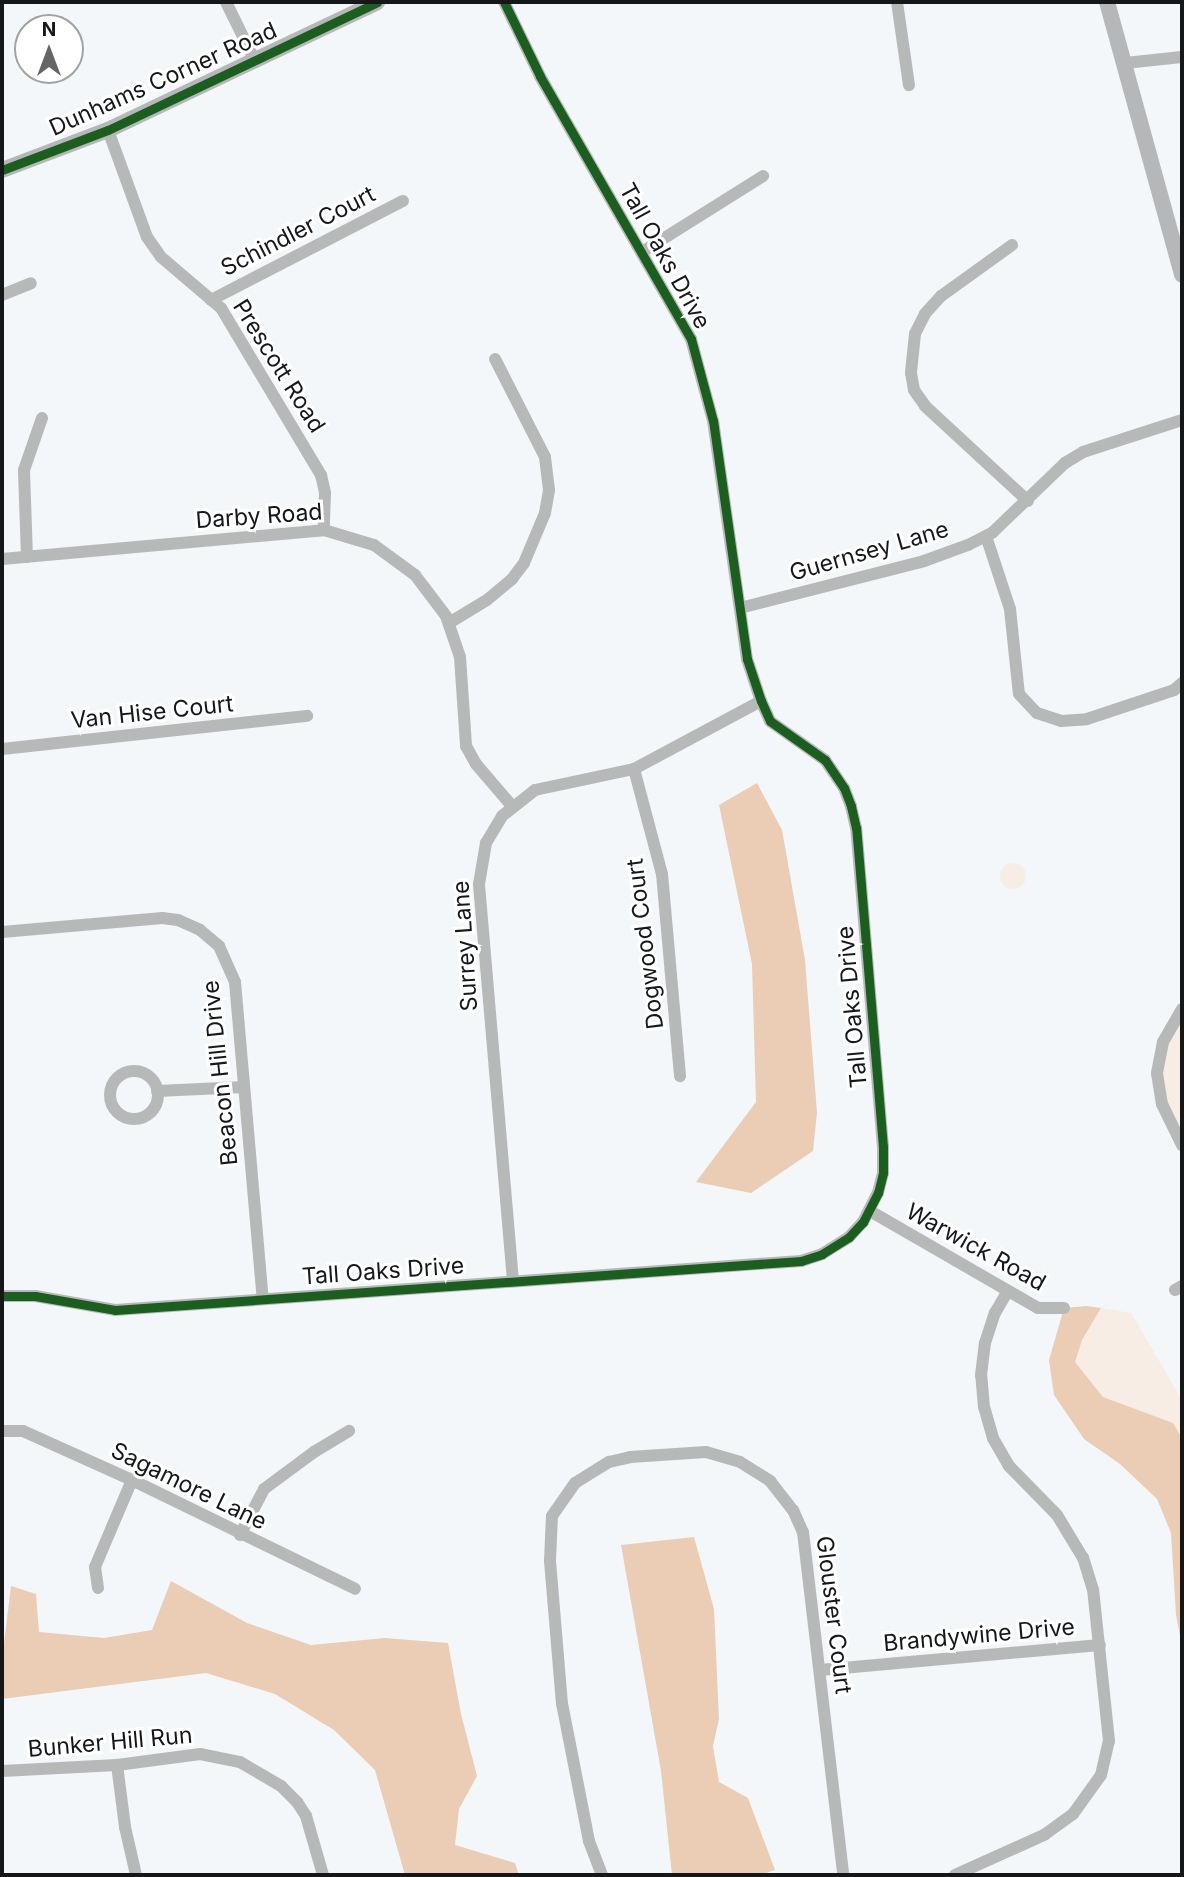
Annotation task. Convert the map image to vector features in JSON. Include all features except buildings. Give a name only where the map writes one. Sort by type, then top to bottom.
[{"type":"street","points":[[226,2],[255,61]]},
{"type":"street","name":"Dunhams Corner Road","points":[[2,170],[108,130],[377,2]]},
{"type":"street","name":"Tall Oaks Drive","points":[[2,1296],[35,1296],[115,1310],[801,1261],[840,1244],[870,1211],[881,1183],[884,1162],[856,828],[851,806],[834,772],[814,750],[770,720],[761,701],[747,659],[704,380],[691,339],[540,76],[504,2]]},
{"type":"street","points":[[897,2],[909,85]]},
{"type":"street","points":[[1107,2],[1182,275]]},
{"type":"street","points":[[1125,63],[1182,57]]},
{"type":"street","name":"Prescott Road","points":[[108,130],[147,237],[161,257],[221,308],[321,475],[325,493],[324,530]]},
{"type":"street","points":[[642,253],[763,176]]},
{"type":"street","name":"Schindler Court","points":[[211,300],[403,201]]},
{"type":"street","points":[[1012,245],[941,296],[925,314],[915,334],[911,373],[914,390],[925,406],[1028,501]]},
{"type":"street","points":[[2,295],[31,283]]},
{"type":"street","points":[[449,623],[487,600],[512,579],[524,563],[545,513],[549,490],[545,457],[495,359]]},
{"type":"street","points":[[27,557],[24,470],[42,418]]},
{"type":"street","name":"Guernsey Lane","points":[[740,608],[924,561],[986,536],[1028,501],[1065,463],[1083,452],[1182,420]]},
{"type":"street","name":"Darby Road","points":[[2,559],[324,530],[374,545],[402,563],[427,587],[449,623],[460,657],[466,746],[476,764],[512,806]]},
{"type":"street","points":[[986,536],[1010,609],[1020,694],[1037,713],[1061,721],[1087,719],[1174,690],[1182,683]]},
{"type":"street","name":"Surrey Lane","points":[[513,1281],[479,884],[486,843],[496,825],[512,806],[547,785],[634,769],[761,701]]},
{"type":"street","name":"Van Hise Court","points":[[2,750],[307,716]]},
{"type":"street","name":"Dogwood Court","points":[[634,769],[662,874],[680,1076]]},
{"type":"street","name":"Beacon Hill Drive","points":[[2,932],[162,918],[178,920],[200,930],[219,946],[233,974],[263,1299]]},
{"type":"street","points":[[1182,1009],[1163,1042],[1157,1073],[1162,1104],[1182,1144]]},
{"type":"street","points":[[157,1091],[244,1087]]},
{"type":"street","name":"Warwick Road","points":[[870,1211],[1038,1308],[1064,1308]]},
{"type":"street","points":[[955,1875],[1054,1829],[1073,1814],[1095,1786],[1105,1764],[1110,1728],[1093,1590],[1076,1542],[1057,1515],[1009,1466],[988,1423],[982,1391],[982,1359],[989,1328],[1007,1292]]},
{"type":"street","name":"Sagamore Lane","points":[[2,1431],[23,1431],[132,1480],[355,1589]]},
{"type":"street","points":[[240,1535],[264,1489],[314,1452],[349,1431]]},
{"type":"street","name":"Glouster Court","points":[[602,1875],[589,1841],[574,1776],[555,1642],[550,1561],[552,1516],[575,1483],[590,1471],[618,1459],[706,1452],[740,1462],[761,1474],[786,1499],[803,1532],[843,1875]]},
{"type":"street","points":[[98,1588],[95,1567],[132,1480]]},
{"type":"street","name":"Brandywine Drive","points":[[820,1670],[1100,1645]]},
{"type":"street","name":"Bunker Hill Run","points":[[2,1771],[117,1765],[200,1754],[222,1757],[258,1770],[298,1802],[306,1816],[323,1875]]},
{"type":"street","points":[[117,1765],[136,1875]]},
{"type":"shaded area","points":[[757,783],[782,830],[805,960],[817,1113],[813,1151],[751,1193],[696,1182],[756,1102],[752,964],[719,805]]},
{"type":"shaded area","points":[[1013,863],[1022,867],[1026,876],[1022,885],[1013,889],[1004,885],[1000,876],[1004,867]]},
{"type":"shaded area","points":[[1182,1009],[1182,1145],[1157,1073]]},
{"type":"shaded area","points":[[1064,1308],[1101,1308],[1082,1340],[1075,1362],[1103,1397],[1173,1423],[1182,1438],[1182,1646],[1176,1615],[1171,1533],[1157,1499],[1120,1464],[1084,1439],[1054,1395],[1049,1360]]},
{"type":"shaded area","points":[[1101,1308],[1131,1313],[1182,1400],[1182,1438],[1173,1423],[1103,1397],[1075,1362],[1082,1340]]},
{"type":"shaded area","points":[[694,1537],[714,1609],[719,1719],[713,1746],[719,1782],[748,1798],[775,1870],[760,1875],[672,1875],[661,1771],[621,1545]]},
{"type":"shaded area","points":[[171,1581],[247,1623],[311,1645],[385,1638],[448,1643],[461,1714],[477,1776],[459,1809],[455,1845],[515,1863],[519,1875],[405,1875],[375,1770],[334,1730],[275,1694],[206,1673],[2,1699],[2,1660],[11,1586],[36,1594],[39,1632],[104,1638],[152,1630]]},
{"type":"cycle path","points":[[2,170],[108,130],[377,2]]},
{"type":"cycle path","points":[[2,1296],[35,1296],[115,1310],[801,1261],[822,1254],[849,1237],[863,1222],[878,1193],[883,1173],[883,1147],[856,828],[851,806],[844,788],[825,760],[770,721],[761,701],[747,659],[713,421],[691,339],[540,76],[504,2]]}]
